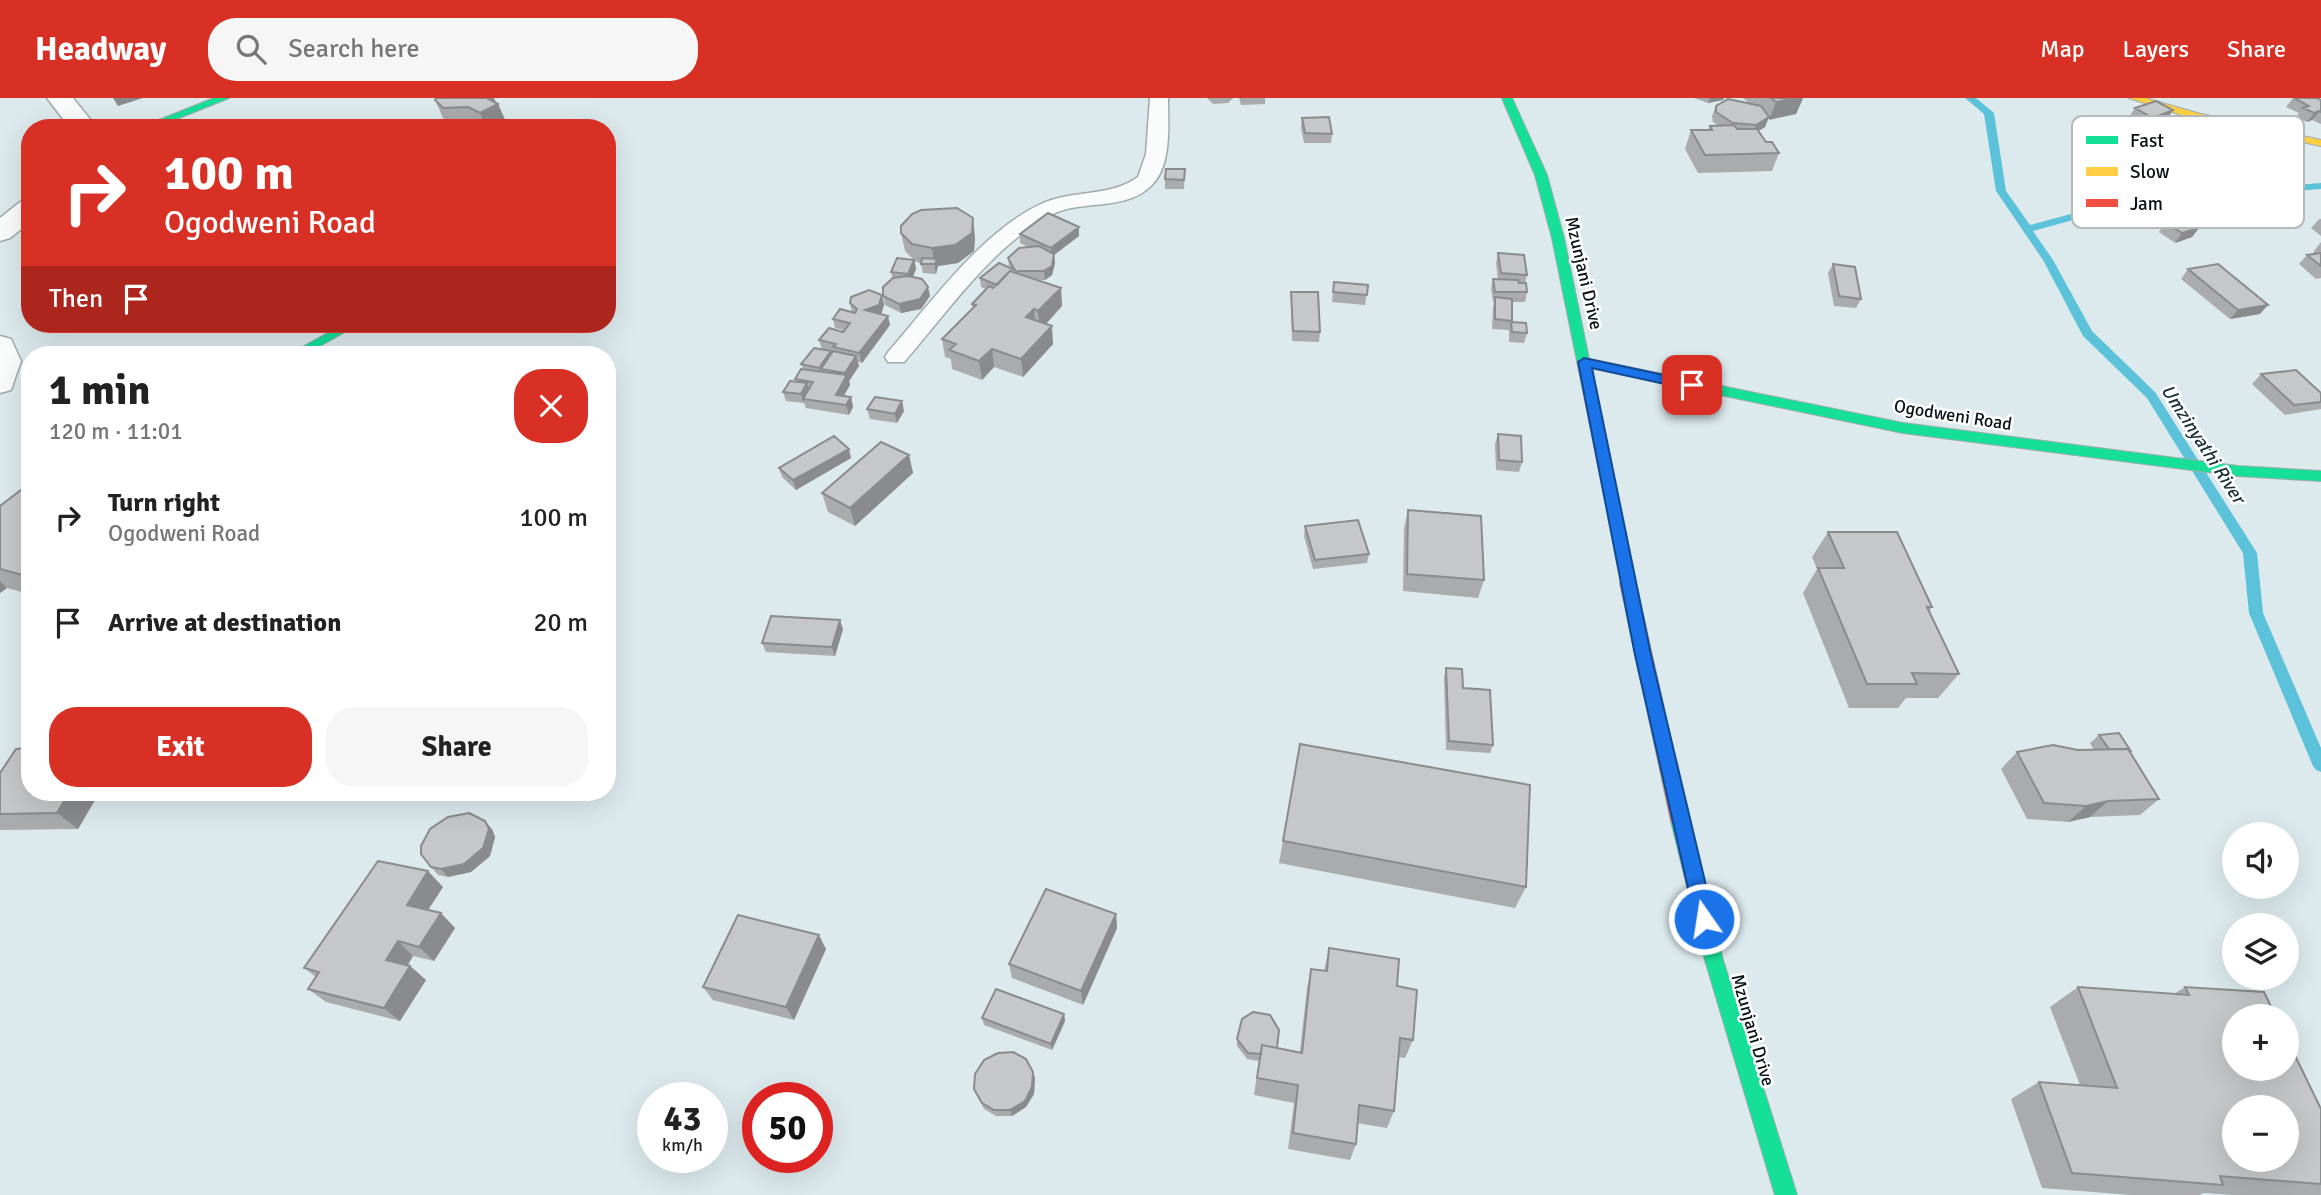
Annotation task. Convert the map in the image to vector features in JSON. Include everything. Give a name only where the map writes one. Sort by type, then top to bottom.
[{"type":"main road","points":[[168,119],[224,98]]},
{"type":"main road","name":"Mzunjani Drive","points":[[1507,98],[1541,175],[1584,362],[1643,655],[1717,972],[1755,1104],[1786,1195]]},
{"type":"main road","points":[[2134,98],[2195,116]]},
{"type":"main road","points":[[311,346],[336,333]]},
{"type":"main road","name":"Ogodweni Road","points":[[1584,362],[1903,428],[2074,453],[2286,476],[2321,475]]},
{"type":"street","points":[[60,98],[77,119]]},
{"type":"street","points":[[0,232],[21,215]]},
{"type":"street","points":[[0,346],[5,361],[0,382]]},
{"type":"lane","points":[[896,357],[994,249],[1040,211],[1059,202],[1133,190],[1147,179],[1155,153],[1159,98]]},
{"type":"building","points":[[436,98],[487,98],[498,104],[480,113],[468,107],[443,108]]},
{"type":"building","points":[[1771,98],[1796,98],[1776,102]]},
{"type":"building","points":[[2294,98],[2321,100],[2321,112],[2314,113],[2303,108],[2309,106]]},
{"type":"building","points":[[1728,99],[1761,106],[1769,117],[1756,125],[1733,123],[1716,112],[1716,106]]},
{"type":"building","points":[[2156,101],[2173,110],[2158,116],[2149,116],[2135,108]]},
{"type":"building","points":[[1329,117],[1332,134],[1305,133],[1302,118]]},
{"type":"building","points":[[1734,125],[1737,129],[1757,129],[1766,142],[1772,142],[1779,153],[1705,155],[1691,130],[1712,130],[1710,126]]},
{"type":"building","points":[[1166,169],[1185,169],[1184,180],[1165,179]]},
{"type":"building","points":[[957,208],[973,218],[972,233],[955,245],[932,248],[912,244],[901,233],[901,226],[912,214],[921,210]]},
{"type":"building","points":[[1048,213],[1079,227],[1051,248],[1020,234]]},
{"type":"building","points":[[2174,228],[2199,228],[2182,233]]},
{"type":"building","points":[[1039,246],[1054,254],[1052,266],[1044,271],[1010,271],[997,285],[980,278],[999,263],[1015,270],[1008,258],[1019,248]]},
{"type":"building","points":[[1498,253],[1524,255],[1527,275],[1501,273]]},
{"type":"building","points":[[2321,253],[2321,266],[2307,255]]},
{"type":"building","points":[[897,258],[914,260],[908,274],[891,272]]},
{"type":"building","points":[[922,258],[937,259],[935,264],[921,264]]},
{"type":"building","points":[[1833,264],[1855,267],[1861,299],[1839,296]]},
{"type":"building","points":[[2218,264],[2268,305],[2238,310],[2188,269]]},
{"type":"building","points":[[1010,271],[1061,288],[1038,311],[1034,309],[1026,317],[1052,326],[1021,359],[992,349],[979,361],[949,350],[956,344],[942,339],[976,305],[972,304],[989,286],[993,288]]},
{"type":"building","points":[[908,276],[922,279],[928,287],[920,299],[899,304],[883,296],[883,287],[893,278]]},
{"type":"building","points":[[1493,279],[1526,283],[1527,292],[1495,292]]},
{"type":"building","points":[[1334,282],[1368,285],[1367,295],[1333,292]]},
{"type":"building","points":[[869,290],[882,295],[879,305],[865,310],[888,316],[859,353],[833,347],[836,344],[819,340],[829,328],[843,332],[850,323],[833,319],[840,309],[855,313],[857,309],[850,303],[851,297]]},
{"type":"building","points":[[1291,292],[1318,292],[1320,332],[1293,331]]},
{"type":"building","points":[[1495,297],[1512,299],[1512,321],[1495,319]]},
{"type":"building","points":[[1511,322],[1526,323],[1527,333],[1512,332]]},
{"type":"building","points":[[814,348],[831,351],[819,368],[801,364]]},
{"type":"building","points":[[833,351],[856,356],[845,373],[821,369]]},
{"type":"building","points":[[801,369],[847,375],[836,395],[851,397],[846,405],[803,399],[813,382],[795,379]]},
{"type":"building","points":[[2296,370],[2321,393],[2321,402],[2294,405],[2261,374]]},
{"type":"building","points":[[790,381],[807,383],[801,394],[783,392]]},
{"type":"building","points":[[875,397],[902,401],[895,414],[867,409]]},
{"type":"building","points":[[1498,434],[1521,436],[1522,462],[1499,460]]},
{"type":"building","points":[[834,436],[849,449],[793,480],[779,468]]},
{"type":"building","points":[[881,442],[909,455],[850,508],[822,493]]},
{"type":"building","points":[[21,490],[21,575],[0,569],[0,506]]},
{"type":"building","points":[[1408,510],[1481,516],[1484,580],[1407,574]]},
{"type":"building","points":[[1358,520],[1369,554],[1315,560],[1305,526]]},
{"type":"building","points":[[1828,532],[1897,532],[1932,607],[1927,607],[1959,674],[1912,673],[1917,684],[1867,684],[1818,568],[1844,568]]},
{"type":"building","points":[[771,616],[840,620],[832,647],[762,643]]},
{"type":"building","points":[[1446,668],[1462,669],[1463,688],[1490,690],[1493,745],[1449,741]]},
{"type":"building","points":[[2119,733],[2130,750],[2109,749],[2099,735]]},
{"type":"building","points":[[1300,744],[1530,785],[1526,887],[1283,841]]},
{"type":"building","points":[[2053,745],[2078,750],[2128,749],[2159,799],[2108,801],[2086,806],[2044,803],[2017,752]]},
{"type":"building","points":[[16,749],[21,749],[21,801],[64,801],[57,813],[0,814],[0,773]]},
{"type":"building","points":[[469,813],[485,821],[489,829],[483,848],[464,864],[441,869],[431,867],[421,854],[421,846],[430,829],[448,817]]},
{"type":"building","points":[[378,861],[428,871],[407,905],[441,913],[419,947],[398,941],[386,960],[410,966],[384,1008],[308,989],[319,972],[304,968]]},
{"type":"building","points":[[1046,889],[1116,914],[1081,991],[1009,964]]},
{"type":"building","points":[[738,915],[819,935],[786,1007],[703,987]]},
{"type":"building","points":[[1329,948],[1399,959],[1397,986],[1417,990],[1413,1040],[1400,1038],[1394,1111],[1359,1105],[1356,1144],[1293,1133],[1298,1085],[1257,1078],[1262,1045],[1302,1053],[1311,969],[1327,971]]},
{"type":"building","points":[[2078,987],[2189,995],[2185,987],[2264,992],[2270,1004],[2222,1004],[2222,1081],[2299,1081],[2299,1064],[2321,1109],[2321,1184],[2220,1176],[2223,1185],[2072,1173],[2039,1082],[2117,1088]]},
{"type":"building","points":[[996,989],[1064,1014],[1051,1044],[982,1018]]},
{"type":"building","points":[[1253,1012],[1270,1015],[1279,1030],[1277,1048],[1262,1045],[1261,1054],[1248,1053],[1237,1039],[1242,1019]]},
{"type":"building","points":[[1013,1052],[1026,1059],[1033,1072],[1032,1087],[1025,1101],[1010,1110],[994,1110],[982,1103],[974,1089],[975,1074],[984,1060],[998,1053]]},
{"type":"waterway","name":"Umzinyathi River","points":[[1970,98],[1989,113],[2001,191],[2048,260],[2087,333],[2151,395],[2250,553],[2256,613],[2321,766]]},
{"type":"waterway","points":[[2304,187],[2321,186]]},
{"type":"waterway","points":[[2028,229],[2072,217]]},
{"type":"traffic: fast","points":[[168,119],[224,98]]},
{"type":"traffic: fast","points":[[1507,98],[1541,175],[1558,238],[1628,583]]},
{"type":"traffic: fast","points":[[311,346],[336,333]]},
{"type":"traffic: fast","points":[[1584,362],[1903,428],[2238,471],[2321,476]]},
{"type":"traffic: fast","points":[[1680,821],[1714,960],[1786,1195]]},
{"type":"traffic: slow","points":[[2134,98],[2195,116]]},
{"type":"traffic: slow","points":[[2304,139],[2321,143]]},
{"type":"traffic: jam","points":[[1628,583],[1680,821]]},
{"type":"route","points":[[1692,385],[1584,362],[1643,655],[1704,919]]}]
